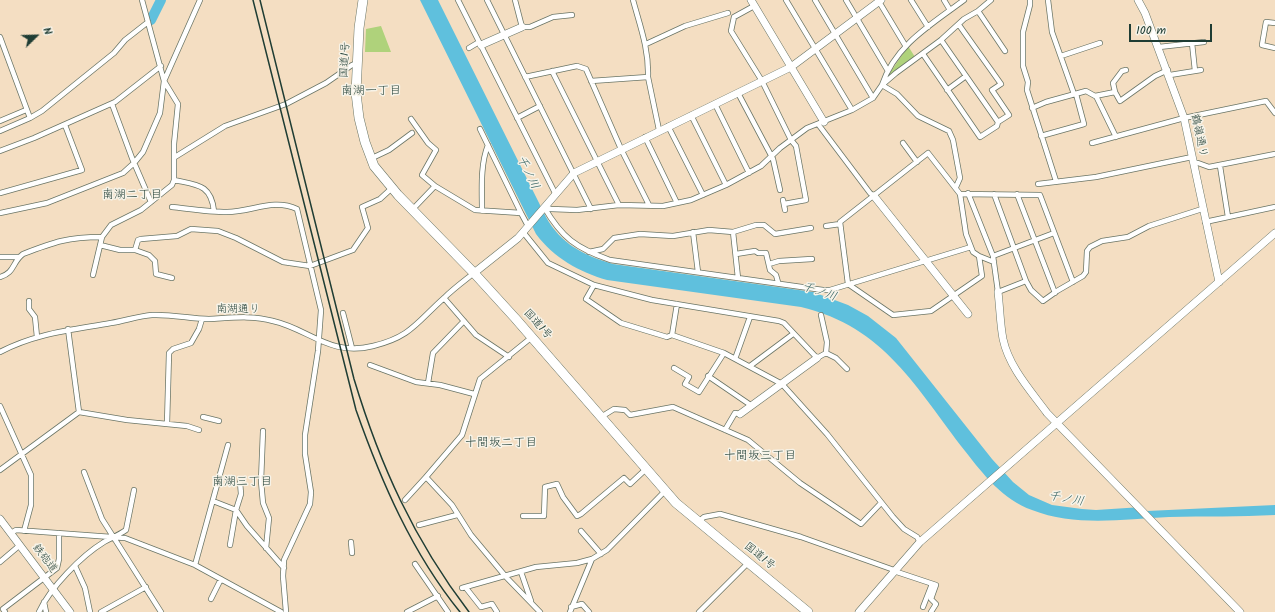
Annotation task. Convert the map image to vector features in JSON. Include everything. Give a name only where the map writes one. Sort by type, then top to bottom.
[{"type":"highway","name":"国道1号","points":[[363,0],[360,22],[356,93],[358,111],[370,159],[374,166],[412,210],[474,273],[532,337],[665,491],[698,522],[808,612]]},
{"type":"street","points":[[93,275],[102,237],[111,225],[141,210],[172,185],[174,180],[174,144],[178,104],[164,81],[142,0]]},
{"type":"street","points":[[0,213],[47,203],[123,174],[134,163],[143,152],[160,113],[164,81],[200,0]]},
{"type":"street","points":[[458,0],[555,193]]},
{"type":"street","points":[[487,0],[574,172],[591,209]]},
{"type":"street","points":[[515,0],[522,27]]},
{"type":"street","points":[[633,0],[646,44],[648,77],[659,130]]},
{"type":"street","points":[[786,0],[852,110]]},
{"type":"street","points":[[815,0],[873,98]]},
{"type":"street","points":[[846,0],[888,71]]},
{"type":"street","points":[[911,0],[928,27]]},
{"type":"street","points":[[944,0],[950,10]]},
{"type":"street","points":[[544,207],[551,209],[591,209],[619,205],[663,206],[703,195],[726,185],[761,166],[770,156],[807,128],[852,110],[873,98],[905,45],[964,0]]},
{"type":"street","points":[[882,85],[941,40],[964,19],[978,11],[991,0]]},
{"type":"street","points":[[1041,136],[1084,124],[1075,94],[1052,32],[1048,0]]},
{"type":"street","name":"鶴嶺通り","points":[[1140,0],[1169,73],[1184,118],[1202,209],[1219,282]]},
{"type":"street","points":[[474,273],[512,244],[574,172],[596,160],[645,138],[791,67],[879,1],[905,45]]},
{"type":"street","points":[[1032,1],[1023,32],[1022,66],[1032,108],[1056,181]]},
{"type":"street","points":[[785,210],[784,202],[806,200],[796,146],[791,140],[762,81],[731,31],[734,18],[753,3],[791,67],[835,148],[968,314]]},
{"type":"street","points":[[978,11],[1005,51]]},
{"type":"street","points":[[646,44],[685,26],[728,13]]},
{"type":"street","points":[[468,48],[522,27],[530,27],[552,17],[572,15]]},
{"type":"street","points":[[0,131],[42,111],[114,53],[125,40],[148,22]]},
{"type":"street","points":[[1275,23],[1266,22],[1262,45],[1275,48]]},
{"type":"street","points":[[923,54],[980,138],[997,126],[998,122],[1009,115],[992,90],[1001,84],[959,25]]},
{"type":"street","points":[[0,37],[30,118]]},
{"type":"street","points":[[941,40],[998,122]]},
{"type":"street","points":[[1159,47],[1204,42]]},
{"type":"street","points":[[1060,56],[1100,43]]},
{"type":"street","points":[[1192,43],[1195,71]]},
{"type":"street","points":[[175,157],[225,126],[286,104],[326,83],[352,65],[358,63]]},
{"type":"street","points":[[0,151],[112,104],[161,66]]},
{"type":"street","points":[[525,77],[577,66],[586,69],[621,149],[649,205]]},
{"type":"street","points":[[1126,70],[1122,71],[1113,83],[1115,92],[1120,101],[1155,76],[1201,70]]},
{"type":"street","points":[[552,71],[619,205]]},
{"type":"street","points":[[947,90],[966,76]]},
{"type":"street","points":[[591,81],[648,77]]},
{"type":"street","points":[[882,85],[897,94],[918,116],[949,131],[953,140],[960,178],[956,187]]},
{"type":"street","points":[[1032,108],[1075,94],[1086,92],[1096,96],[1115,92]]},
{"type":"street","points":[[738,93],[773,160],[780,190]]},
{"type":"street","points":[[1096,96],[1116,137]]},
{"type":"street","points":[[1092,143],[1184,118],[1266,101],[1275,113]]},
{"type":"street","points":[[112,104],[134,163],[152,202]]},
{"type":"street","points":[[715,104],[749,173]]},
{"type":"street","points":[[517,118],[540,106]]},
{"type":"street","points":[[0,121],[26,110]]},
{"type":"street","points":[[691,116],[726,185]]},
{"type":"street","points":[[411,119],[428,143],[436,150],[422,175],[470,209],[521,213]]},
{"type":"street","points":[[0,193],[82,170],[65,125]]},
{"type":"street","points":[[668,126],[703,195]]},
{"type":"street","points":[[480,129],[521,213],[526,229],[548,263],[594,285],[652,300],[780,321],[784,323],[817,358]]},
{"type":"street","points":[[370,159],[389,150],[412,133]]},
{"type":"street","points":[[645,138],[678,203]]},
{"type":"street","points":[[903,143],[917,162]]},
{"type":"street","points":[[482,211],[482,178],[485,153],[488,145]]},
{"type":"street","points":[[979,256],[982,276],[954,296],[932,311],[893,315],[848,284],[840,222],[928,153],[960,194],[963,223],[971,247],[979,256],[994,262]]},
{"type":"street","points":[[1038,184],[1096,177],[1192,160],[1209,167],[1220,166],[1275,154]]},
{"type":"street","points":[[1220,166],[1228,217]]},
{"type":"street","points":[[174,180],[200,185],[207,190],[213,202],[214,211]]},
{"type":"street","points":[[412,210],[436,186]]},
{"type":"street","points":[[135,250],[138,240],[141,239],[177,236],[191,229],[208,230],[236,238],[283,262],[310,266],[353,250],[368,228],[362,207],[380,199],[392,188]]},
{"type":"street","points":[[968,193],[993,256],[1003,340],[1008,354],[1022,380],[1057,423],[1153,524],[1240,612]]},
{"type":"street","points":[[960,194],[1040,195],[1073,282]]},
{"type":"street","points":[[994,194],[1026,281],[1031,290],[1043,301],[1083,276],[1086,272],[1087,251],[1090,247],[1102,241],[1128,236],[1149,226],[1202,209]]},
{"type":"street","points":[[1017,194],[1055,293]]},
{"type":"street","points":[[172,208],[214,211],[243,211],[275,204],[297,209],[320,310],[318,351],[305,435],[305,454],[311,492],[310,504],[284,560],[286,612]]},
{"type":"street","points":[[544,207],[554,225],[565,237],[589,252],[610,260],[738,278],[778,282],[823,290],[830,290],[971,247]]},
{"type":"street","points":[[1205,222],[1275,207]]},
{"type":"street","points":[[826,226],[840,224]]},
{"type":"street","points":[[589,252],[603,249],[614,238],[640,234],[673,236],[715,230],[733,232],[764,225],[775,234],[811,228]]},
{"type":"street","points":[[693,232],[698,272]]},
{"type":"street","points":[[733,232],[738,278]]},
{"type":"street","points":[[993,256],[1054,233]]},
{"type":"street","points":[[859,612],[920,542],[1275,233]]},
{"type":"street","points":[[0,257],[19,257],[55,241],[83,237],[102,237]]},
{"type":"street","points":[[100,245],[120,250],[135,250],[149,255],[155,260],[156,274],[172,278]]},
{"type":"street","points":[[736,254],[755,251],[758,253],[766,253],[770,270],[776,275],[778,282]]},
{"type":"street","points":[[0,277],[10,273],[19,257]]},
{"type":"street","points":[[769,264],[779,261],[812,259]]},
{"type":"street","name":"南湖通り","points":[[0,352],[37,337],[68,329],[152,315],[202,318],[262,318],[288,326],[318,341],[352,348],[371,347],[406,334],[444,298],[474,273]]},
{"type":"street","points":[[998,292],[1026,281]]},
{"type":"street","points":[[594,285],[586,299],[621,323],[667,337],[672,335],[724,353],[782,384],[827,434],[881,503],[904,529],[916,536],[920,542]]},
{"type":"street","points":[[444,298],[476,335],[509,356]]},
{"type":"street","points":[[29,301],[29,309],[35,317],[37,337]]},
{"type":"street","points":[[672,335],[677,304]]},
{"type":"street","points":[[343,313],[352,348]]},
{"type":"street","points":[[821,315],[827,342],[826,353]]},
{"type":"street","points":[[735,359],[750,317]]},
{"type":"street","points":[[167,424],[169,353],[173,349],[191,343],[199,329],[202,318]]},
{"type":"street","points":[[428,383],[433,353],[464,321]]},
{"type":"street","points":[[68,329],[79,412]]},
{"type":"street","points":[[750,366],[793,334]]},
{"type":"street","points":[[405,500],[462,435],[474,394],[483,375],[532,337]]},
{"type":"street","points":[[674,368],[689,377],[685,384],[699,392],[708,376],[716,368],[724,353]]},
{"type":"street","points":[[725,430],[734,413],[740,414],[826,353]]},
{"type":"street","points":[[826,353],[836,358],[847,369]]},
{"type":"street","points":[[370,365],[416,382],[428,383],[474,394]]},
{"type":"street","points":[[708,376],[752,406]]},
{"type":"street","points":[[0,406],[29,468],[32,484],[31,505],[24,531]]},
{"type":"street","points":[[601,417],[614,409],[625,410],[630,415],[673,407],[748,440],[800,483],[861,524],[881,503]]},
{"type":"street","points":[[0,470],[22,452],[46,437],[79,412],[127,420],[187,426],[199,430]]},
{"type":"street","points":[[203,417],[219,421]]},
{"type":"street","points":[[263,430],[261,481],[263,503],[269,518],[266,548]]},
{"type":"street","points":[[195,565],[228,446]]},
{"type":"street","points":[[523,516],[544,516],[545,487],[557,484],[563,497],[577,516],[624,478],[630,484],[646,469]]},
{"type":"street","points":[[84,472],[102,519],[161,612]]},
{"type":"street","points":[[426,477],[436,490],[452,505],[471,535],[506,577],[531,601],[540,612]]},
{"type":"street","points":[[230,546],[236,510],[241,494],[240,482]]},
{"type":"street","points":[[40,612],[44,602],[53,589],[88,553],[126,530],[134,490]]},
{"type":"street","points":[[497,612],[492,604],[481,607],[464,588],[536,567],[577,563],[592,559],[601,554],[665,491]]},
{"type":"street","points":[[213,501],[236,510],[247,526],[284,568]]},
{"type":"street","points":[[698,522],[704,517],[720,514],[813,541],[936,585],[931,599],[936,604],[932,612]]},
{"type":"street","points":[[419,525],[457,515]]},
{"type":"street","name":"鉄砲道","points":[[0,519],[70,612]]},
{"type":"street","points":[[11,533],[16,530],[125,538],[152,547],[195,565],[281,612]]},
{"type":"street","points":[[581,531],[601,554]]},
{"type":"street","points":[[5,612],[3,609],[56,568],[59,559],[59,534]]},
{"type":"street","points":[[352,542],[352,553]]},
{"type":"street","points":[[0,562],[20,545]]},
{"type":"street","points":[[570,609],[592,559]]},
{"type":"street","points":[[699,612],[748,563]]},
{"type":"street","points":[[415,564],[448,612]]},
{"type":"street","points":[[75,566],[85,588],[90,612]]},
{"type":"street","points":[[521,572],[531,601]]},
{"type":"street","points":[[211,599],[221,579]]},
{"type":"street","points":[[923,607],[932,584]]},
{"type":"street","points":[[101,612],[146,587]]},
{"type":"street","points":[[408,612],[438,596]]},
{"type":"street","points":[[44,602],[46,612]]},
{"type":"street","points":[[570,609],[582,604],[589,612]]},
{"type":"green space","points":[[381,26],[391,52],[365,52],[366,29]]},
{"type":"green space","points":[[908,46],[915,57],[889,77],[888,76]]},
{"type":"water","points":[[420,0],[438,0],[546,217],[559,234],[574,247],[592,257],[613,264],[813,292],[848,305],[868,316],[896,338],[992,459],[1013,482],[1029,495],[1052,505],[1096,510],[1142,507],[1147,511],[1275,505],[1275,515],[1169,517],[1100,521],[1065,519],[1032,510],[1012,500],[986,477],[914,383],[877,345],[855,329],[830,316],[801,307],[607,280],[587,273],[568,263],[543,243],[536,234]]},
{"type":"waterway","points":[[151,20],[161,0]]},
{"type":"railway","points":[[253,0],[356,410],[376,463],[399,516],[427,566],[460,612]]},
{"type":"railway","points":[[260,0],[354,379],[364,411],[387,472],[415,529],[449,585],[469,612]]},
{"type":"district","name":"南湖一丁目","points":[[371,92]]},
{"type":"district","name":"南湖二丁目","points":[[132,196]]},
{"type":"district","name":"十間坂二丁目","points":[[501,444]]},
{"type":"district","name":"十間坂三丁目","points":[[760,457]]},
{"type":"district","name":"南湖三丁目","points":[[242,483]]},
{"type":"water label","name":"千ノ川","points":[[527,173]]},
{"type":"water label","name":"千ノ川","points":[[819,293]]},
{"type":"water label","name":"千ノ川","points":[[1066,500]]}]
